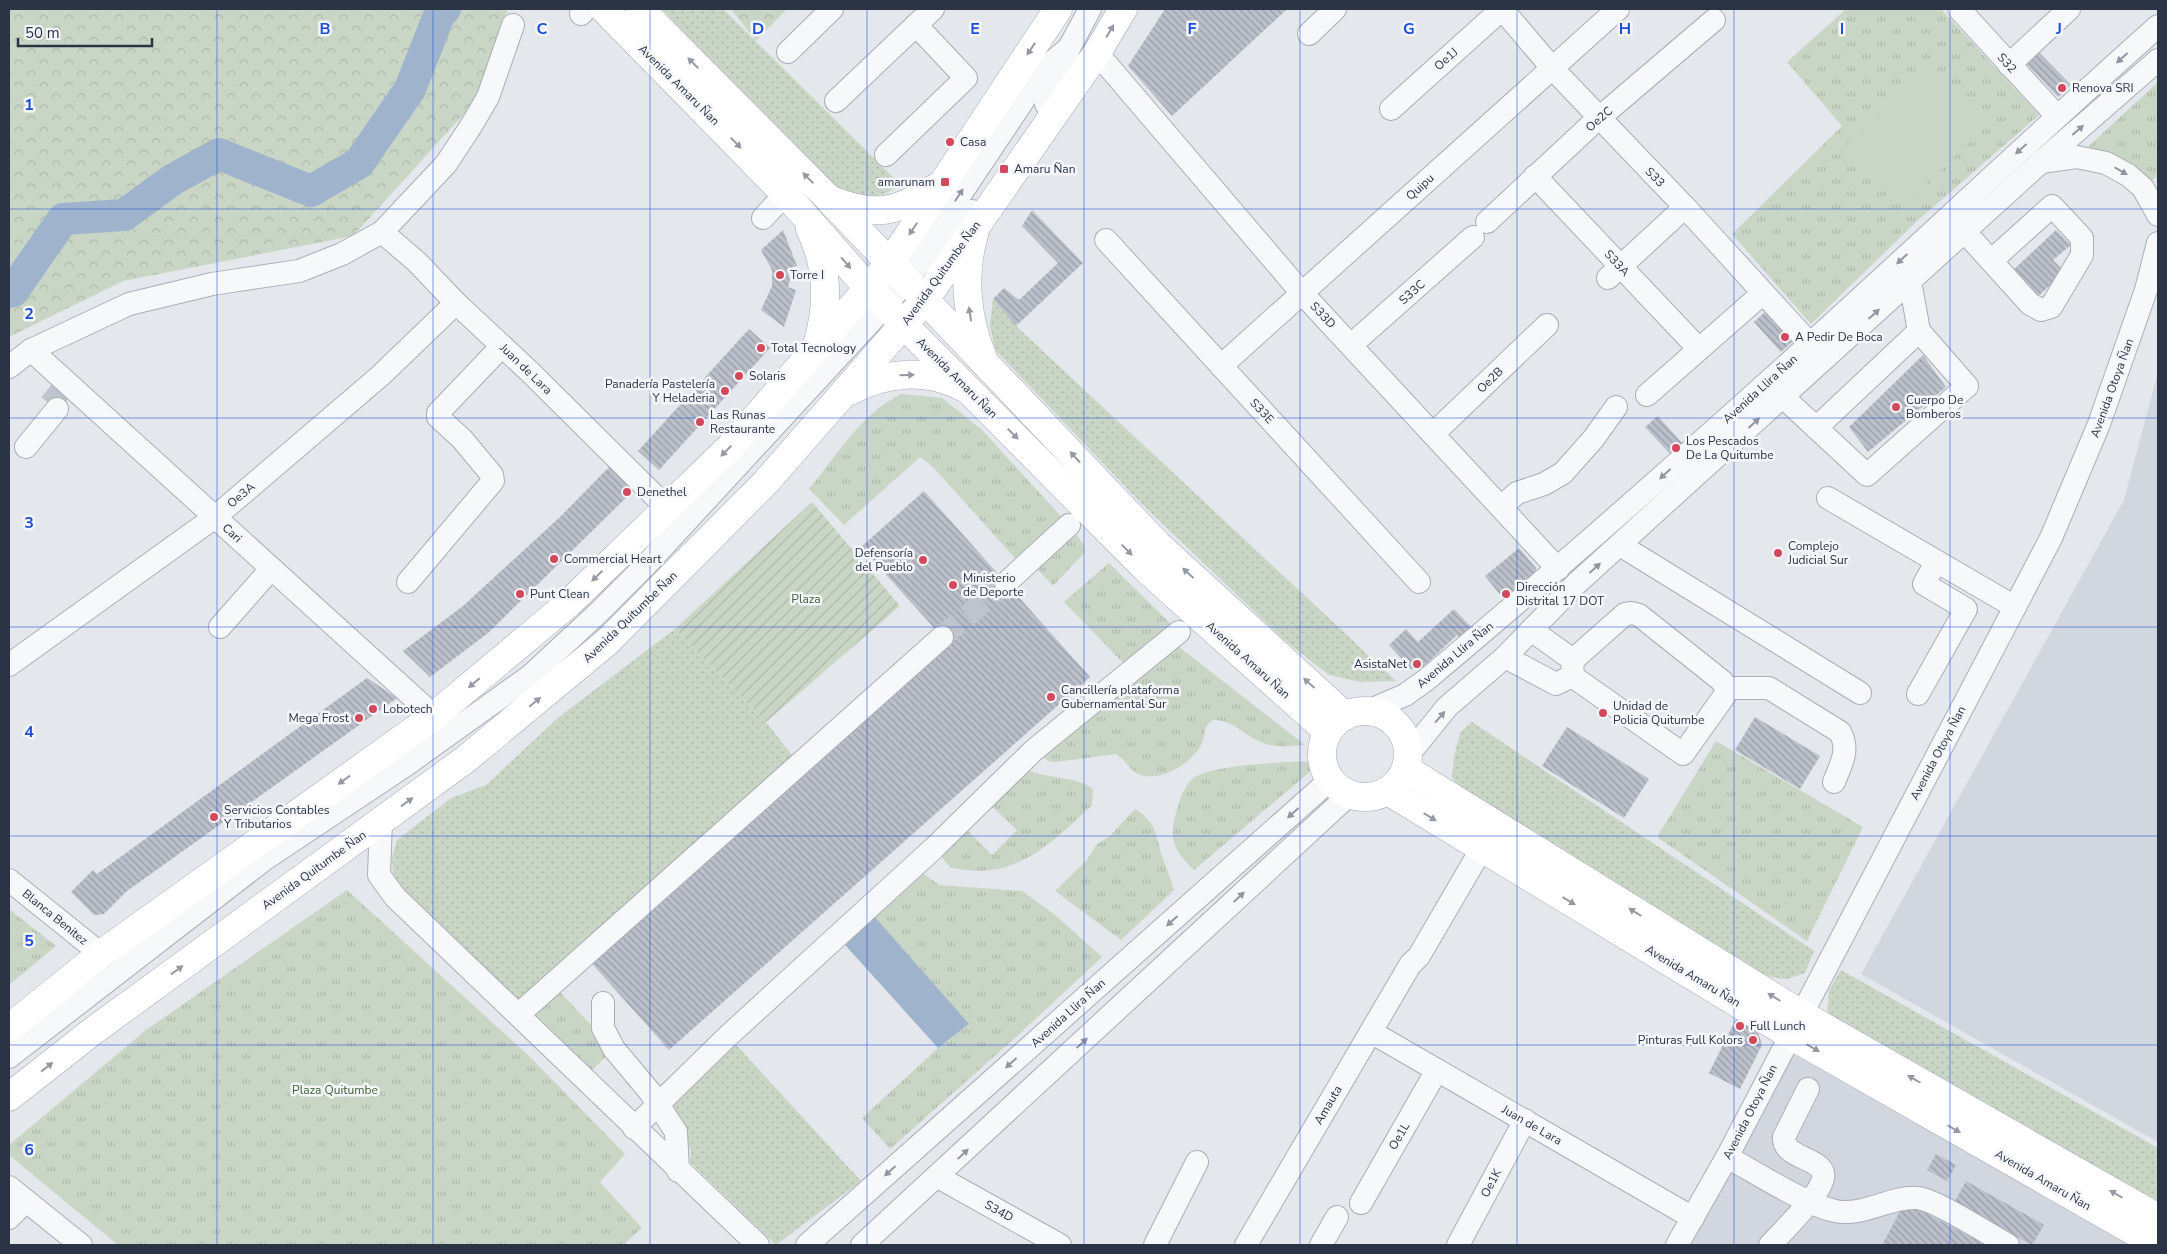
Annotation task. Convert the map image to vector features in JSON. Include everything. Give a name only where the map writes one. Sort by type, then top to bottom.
[{"type":"main road","name":"Avenida Amaru Ñan","points":[[640,9],[829,199],[904,270],[924,301],[984,360],[1158,545],[1347,719]]},
{"type":"main road","points":[[9,1028],[101,954],[434,716],[569,603],[730,447],[816,349],[877,297],[904,270],[945,182],[1058,9]]},
{"type":"main road","name":"Avenida Quitumbe Ñan","points":[[9,1098],[93,1032],[466,759],[607,642],[766,482],[904,326],[924,301],[1097,53],[1123,9]]},
{"type":"main road","name":"Avenida Amaru Ñan","points":[[590,11],[789,196],[904,326],[1145,568],[1347,719]]},
{"type":"main road","points":[[829,199],[853,209],[879,211],[897,208],[914,202],[945,182]]},
{"type":"main road","points":[[789,196],[814,238],[822,267],[826,305],[816,349]]},
{"type":"main road","points":[[980,219],[969,257],[967,297],[974,333],[984,360]]},
{"type":"main road","points":[[844,394],[875,380],[908,374],[941,379],[972,393]]},
{"type":"main road","points":[[1383,715],[1396,725],[1405,738],[1407,761],[1399,782],[1388,791],[1369,798],[1339,788],[1322,765],[1321,748],[1347,719],[1383,715]]},
{"type":"main road","name":"Avenida Amaru Ñan","points":[[1407,761],[1795,1024],[2158,1245]]},
{"type":"main road","name":"Avenida Amaru Ñan","points":[[1388,791],[1482,848],[1795,1024],[2158,1218]]},
{"type":"street","points":[[788,52],[832,9]]},
{"type":"street","points":[[836,102],[933,9]]},
{"type":"street","points":[[904,270],[939,254],[1004,169],[1063,78],[1070,48],[1090,9]]},
{"type":"street","points":[[1309,34],[1335,9]]},
{"type":"street","name":"S33","points":[[1502,9],[1553,69],[1685,207],[1762,294],[1810,344]]},
{"type":"street","name":"Oe1J","points":[[1391,109],[1502,9]]},
{"type":"street","name":"Quipu","points":[[1221,366],[1301,292],[1618,9]]},
{"type":"street","name":"S32","points":[[1959,9],[2057,116]]},
{"type":"street","points":[[2010,65],[2056,13]]},
{"type":"street","name":"Oe2C","points":[[1480,230],[1535,176],[1599,118],[1714,20]]},
{"type":"street","points":[[9,367],[31,350],[128,304],[212,284],[299,271],[342,254],[382,232],[446,164],[472,126],[488,96],[513,25]]},
{"type":"street","points":[[886,155],[966,78],[916,25]]},
{"type":"street","name":"Avenida Llira Ñan","points":[[1407,761],[1447,707],[1505,657],[1576,584],[1620,545],[1776,389],[1810,344],[2057,116],[2158,26]]},
{"type":"street","name":"S33D","points":[[1097,53],[1301,292],[1558,569]]},
{"type":"street","name":"Avenida Llira Ñan","points":[[1347,719],[1405,695],[1426,680],[1776,389],[1910,281],[2041,162],[2158,60]]},
{"type":"street","points":[[2041,162],[2077,156],[2106,162],[2128,175],[2143,188],[2158,215]]},
{"type":"street","name":"S33A","points":[[1535,176],[1614,272],[1699,350]]},
{"type":"street","points":[[763,218],[789,196]]},
{"type":"street","points":[[1965,232],[1991,261],[2030,304],[2041,310],[2051,307],[2082,254],[2084,246],[2082,238],[2052,206],[1991,261]]},
{"type":"street","points":[[1614,272],[1685,207]]},
{"type":"street","name":"S33C","points":[[1351,346],[1480,230]]},
{"type":"street","name":"Juan de Lara","points":[[382,232],[421,259],[456,302],[502,346],[534,367],[620,451],[667,508]]},
{"type":"street","name":"S33E","points":[[1106,240],[1419,582]]},
{"type":"street","name":"Avenida Otoya Ñan","points":[[1677,1245],[1727,1157],[1795,1024],[2052,538],[2099,424],[2143,299],[2158,243]]},
{"type":"street","points":[[1776,389],[1867,475],[1967,386],[1919,331],[1910,281]]},
{"type":"street","points":[[1648,395],[1762,294]]},
{"type":"street","points":[[9,1057],[266,858],[406,765],[530,676],[597,614],[645,566],[877,297]]},
{"type":"street","name":"Oe3A","points":[[9,665],[215,517],[380,376],[456,302]]},
{"type":"street","name":"Oe2B","points":[[1433,434],[1547,325]]},
{"type":"street","points":[[1816,428],[1919,331]]},
{"type":"street","points":[[408,582],[493,480],[492,475],[462,439],[438,417],[438,413],[502,346]]},
{"type":"street","name":"Cari","points":[[31,350],[63,395],[215,517],[434,716]]},
{"type":"street","points":[[27,439],[63,395]]},
{"type":"street","points":[[1501,507],[1517,493],[1544,484],[1562,473],[1594,438],[1616,407]]},
{"type":"street","points":[[1828,498],[2015,607]]},
{"type":"street","points":[[1006,583],[1069,525]]},
{"type":"street","points":[[1620,545],[1860,693]]},
{"type":"street","points":[[1918,694],[1966,609],[1924,584],[1936,562]]},
{"type":"street","points":[[220,617],[266,564]]},
{"type":"street","points":[[1505,657],[1556,684],[1573,668],[1625,614],[1632,613],[1639,615],[1722,681],[1726,688],[1725,695],[1683,754],[1573,668],[1532,630]]},
{"type":"street","points":[[634,1128],[745,1020],[934,848],[1034,750],[1179,632]]},
{"type":"street","points":[[519,1014],[942,637]]},
{"type":"street","points":[[1726,688],[1769,688],[1840,732],[1845,742],[1846,753],[1834,782]]},
{"type":"street","points":[[862,1245],[938,1177],[1339,788]]},
{"type":"street","name":"Avenida Llira Ñan","points":[[807,1245],[1339,788]]},
{"type":"street","points":[[381,821],[378,860],[379,875],[394,897],[519,1014],[678,1171],[758,1245]]},
{"type":"street","name":"Amauta","points":[[1246,1245],[1410,966],[1419,956],[1482,848]]},
{"type":"street","name":"Blanca Benitez","points":[[9,880],[101,954]]},
{"type":"street","points":[[603,1002],[603,1028],[614,1050],[658,1104],[676,1132],[678,1171]]},
{"type":"street","name":"Juan de Lara","points":[[1371,1032],[1693,1218]]},
{"type":"street","name":"Oe1L","points":[[1361,1203],[1437,1070]]},
{"type":"street","points":[[1770,1245],[1809,1201],[1823,1181],[1824,1174],[1820,1167],[1787,1149],[1783,1143],[1784,1137],[1808,1089]]},
{"type":"street","name":"Oe1K","points":[[1458,1245],[1525,1120]]},
{"type":"street","points":[[1727,1157],[1809,1201],[1836,1211],[1866,1210],[1918,1198],[1952,1213],[2008,1245]]},
{"type":"street","points":[[1155,1245],[1197,1162]]},
{"type":"street","name":"S34D","points":[[938,1177],[1027,1237],[1060,1245]]},
{"type":"street","points":[[9,1187],[81,1245]]},
{"type":"street","points":[[9,1218],[26,1201]]},
{"type":"street","points":[[1321,1245],[1336,1217]]},
{"type":"shaded area","points":[[2158,372],[2158,1142],[1861,974],[2124,500]]},
{"type":"shaded area","points":[[1795,1051],[2155,1245],[1691,1245]]},
{"type":"green space","points":[[9,9],[508,9],[473,104],[353,236],[123,281],[9,337]]},
{"type":"green space","points":[[662,9],[723,9],[901,185],[876,196],[855,196],[835,187],[813,171]]},
{"type":"green space","points":[[731,9],[787,9],[756,41]]},
{"type":"green space","points":[[1846,9],[1941,9],[2039,115],[1916,222],[1811,324],[1732,234],[1842,126],[1787,62]]},
{"type":"green space","points":[[1932,71],[1989,123],[1903,206],[1845,147]]},
{"type":"green space","points":[[2158,82],[2158,169],[2156,177],[2143,188],[2077,157]]},
{"type":"green space","points":[[993,299],[1016,326],[1396,681],[1360,682],[1329,675],[1283,639],[1142,504],[995,350],[990,326]]},
{"type":"green space","points":[[901,394],[942,398],[981,429],[1069,525],[1084,545],[1085,552],[1053,586],[1030,561],[1023,567],[934,468],[920,457],[844,525],[809,489],[850,436],[873,413]]},
{"type":"green space","name":"Plaza","points":[[812,502],[900,606],[766,722],[675,629]]},
{"type":"green space","points":[[1109,563],[1179,632],[1170,640],[1305,745],[1282,746],[1265,744],[1231,724],[1213,720],[1205,730],[1202,743],[1191,758],[1174,770],[1154,776],[1136,773],[1117,754],[1055,762],[1048,761],[1034,750],[1131,671],[1064,602]]},
{"type":"green space","points":[[675,629],[766,722],[795,759],[527,1007],[411,901],[393,873],[392,857],[397,840],[451,798],[486,785],[559,717]]},
{"type":"green space","points":[[1472,722],[1814,951],[1805,973],[1787,979],[1754,975],[1458,786],[1452,778],[1454,757],[1460,733]]},
{"type":"green space","points":[[1716,741],[1863,827],[1807,941],[1657,837]]},
{"type":"green space","points":[[1313,761],[1313,769],[1194,870],[1178,852],[1174,841],[1173,826],[1183,791],[1192,779],[1201,774],[1231,767]]},
{"type":"green space","points":[[1026,769],[1086,785],[1093,789],[1092,805],[1045,846],[1029,857],[1012,865],[993,870],[972,871],[950,867],[934,848],[960,823],[992,855],[1017,830],[984,799]]},
{"type":"green space","points":[[1135,809],[1148,820],[1155,831],[1174,890],[1121,940],[1055,891],[1088,859],[1096,845],[1110,836]]},
{"type":"green space","points":[[913,866],[939,885],[1022,891],[1054,914],[1102,957],[1016,1037],[890,1149],[862,1118],[938,1048],[968,1025],[867,908]]},
{"type":"green space","name":"Plaza Quitumbe","points":[[347,890],[529,1056],[625,1154],[600,1182],[642,1228],[623,1245],[118,1245],[9,1155],[9,1145],[146,1030]]},
{"type":"green space","points":[[9,909],[56,946],[9,985]]},
{"type":"green space","points":[[1841,970],[2158,1148],[2158,1205],[1827,1017],[1829,990]]},
{"type":"green space","points":[[553,985],[614,1049],[592,1070],[527,1007]]},
{"type":"green space","points":[[728,1036],[861,1181],[776,1245],[690,1162],[691,1151],[664,1098]]},
{"type":"water","points":[[867,908],[969,1024],[938,1048],[837,936]]},
{"type":"building","points":[[1165,9],[1286,10],[1172,116],[1128,66]]},
{"type":"building","points":[[2036,49],[2071,85],[2058,97],[2024,61]]},
{"type":"building","points":[[1032,210],[1083,263],[1016,326],[993,299],[1004,288],[1019,300],[1058,263],[1022,226]]},
{"type":"building","name":"Torre I","points":[[783,230],[797,266],[787,269],[790,280],[788,287],[796,290],[784,327],[761,310],[772,286],[772,270],[761,250]]},
{"type":"building","points":[[2056,230],[2071,245],[2053,260],[2065,272],[2036,298],[2011,272]]},
{"type":"building","points":[[1766,311],[1793,341],[1781,352],[1754,322]]},
{"type":"building","points":[[749,329],[770,348],[659,470],[638,451]]},
{"type":"building","name":"Cuerpo De Bomberos","points":[[1923,355],[1946,387],[1868,452],[1849,427]]},
{"type":"building","points":[[1658,416],[1684,445],[1672,456],[1645,427]]},
{"type":"building","points":[[610,466],[634,490],[488,633],[430,677],[403,651],[463,606],[561,516]]},
{"type":"building","points":[[924,491],[1090,677],[669,1050],[587,958],[946,641],[861,547]]},
{"type":"building","points":[[1519,548],[1536,568],[1535,576],[1505,601],[1485,576]]},
{"type":"building","points":[[1454,609],[1475,631],[1463,642],[1457,635],[1422,668],[1411,669],[1389,645],[1406,629],[1418,642]]},
{"type":"building","points":[[367,678],[397,698],[127,891],[104,914],[94,915],[71,892],[93,870],[97,874]]},
{"type":"building","points":[[1755,717],[1820,756],[1800,789],[1735,750]]},
{"type":"building","points":[[1567,727],[1649,779],[1624,818],[1542,766]]},
{"type":"building","points":[[1736,1019],[1758,1032],[1762,1045],[1740,1089],[1709,1073]]},
{"type":"building","points":[[1936,1154],[1956,1165],[1947,1181],[1927,1170]]},
{"type":"building","points":[[1966,1181],[2044,1225],[2032,1245],[1954,1203]]},
{"type":"building","points":[[1905,1202],[1986,1245],[1882,1245]]},
{"type":"waterway","points":[[9,292],[13,291],[63,219],[124,215],[172,180],[219,154],[311,191],[359,163],[410,89],[440,13],[445,9]]},
{"type":"tunnel","points":[[50,404],[62,389]]},
{"type":"tunnel","points":[[942,637],[1006,583]]},
{"type":"place","name":"Renova SRI","points":[[2062,88]]},
{"type":"place","name":"Casa","points":[[950,142]]},
{"type":"place","name":"Amaru Ñan","points":[[1004,169]]},
{"type":"place","name":"amarunam","points":[[945,182]]},
{"type":"place","name":"Torre I","points":[[780,275]]},
{"type":"place","name":"A Pedir De Boca","points":[[1785,337]]},
{"type":"place","name":"Total Tecnology","points":[[761,348]]},
{"type":"place","name":"Solaris","points":[[739,376]]},
{"type":"place","name":"Panadería Pastelería Y Heladeria","points":[[725,391]]},
{"type":"place","name":"Cuerpo De Bomberos","points":[[1896,407]]},
{"type":"place","name":"Las Runas Restaurante","points":[[700,422]]},
{"type":"place","name":"Los Pescados De La Quitumbe","points":[[1676,448]]},
{"type":"place","name":"Denethel","points":[[627,492]]},
{"type":"place","name":"Complejo Judicial Sur","points":[[1778,553]]},
{"type":"place","name":"Commercial Heart","points":[[554,559]]},
{"type":"place","name":"Defensoría del Pueblo","points":[[923,560]]},
{"type":"place","name":"Ministerio de Deporte","points":[[953,585]]},
{"type":"place","name":"Punt Clean","points":[[520,594]]},
{"type":"place","name":"Dirección Distrital 17 DOT","points":[[1506,594]]},
{"type":"place","name":"AsistaNet","points":[[1417,664]]},
{"type":"place","name":"Cancillería plataforma Gubernamental Sur","points":[[1051,697]]},
{"type":"place","name":"Lobotech","points":[[373,709]]},
{"type":"place","name":"Unidad de Policia Quitumbe","points":[[1603,713]]},
{"type":"place","name":"Mega Frost","points":[[359,718]]},
{"type":"place","name":"Servicios Contables Y Tributarios","points":[[214,817]]},
{"type":"place","name":"Full Lunch","points":[[1740,1026]]},
{"type":"place","name":"Pinturas Full Kolors","points":[[1753,1040]]}]
